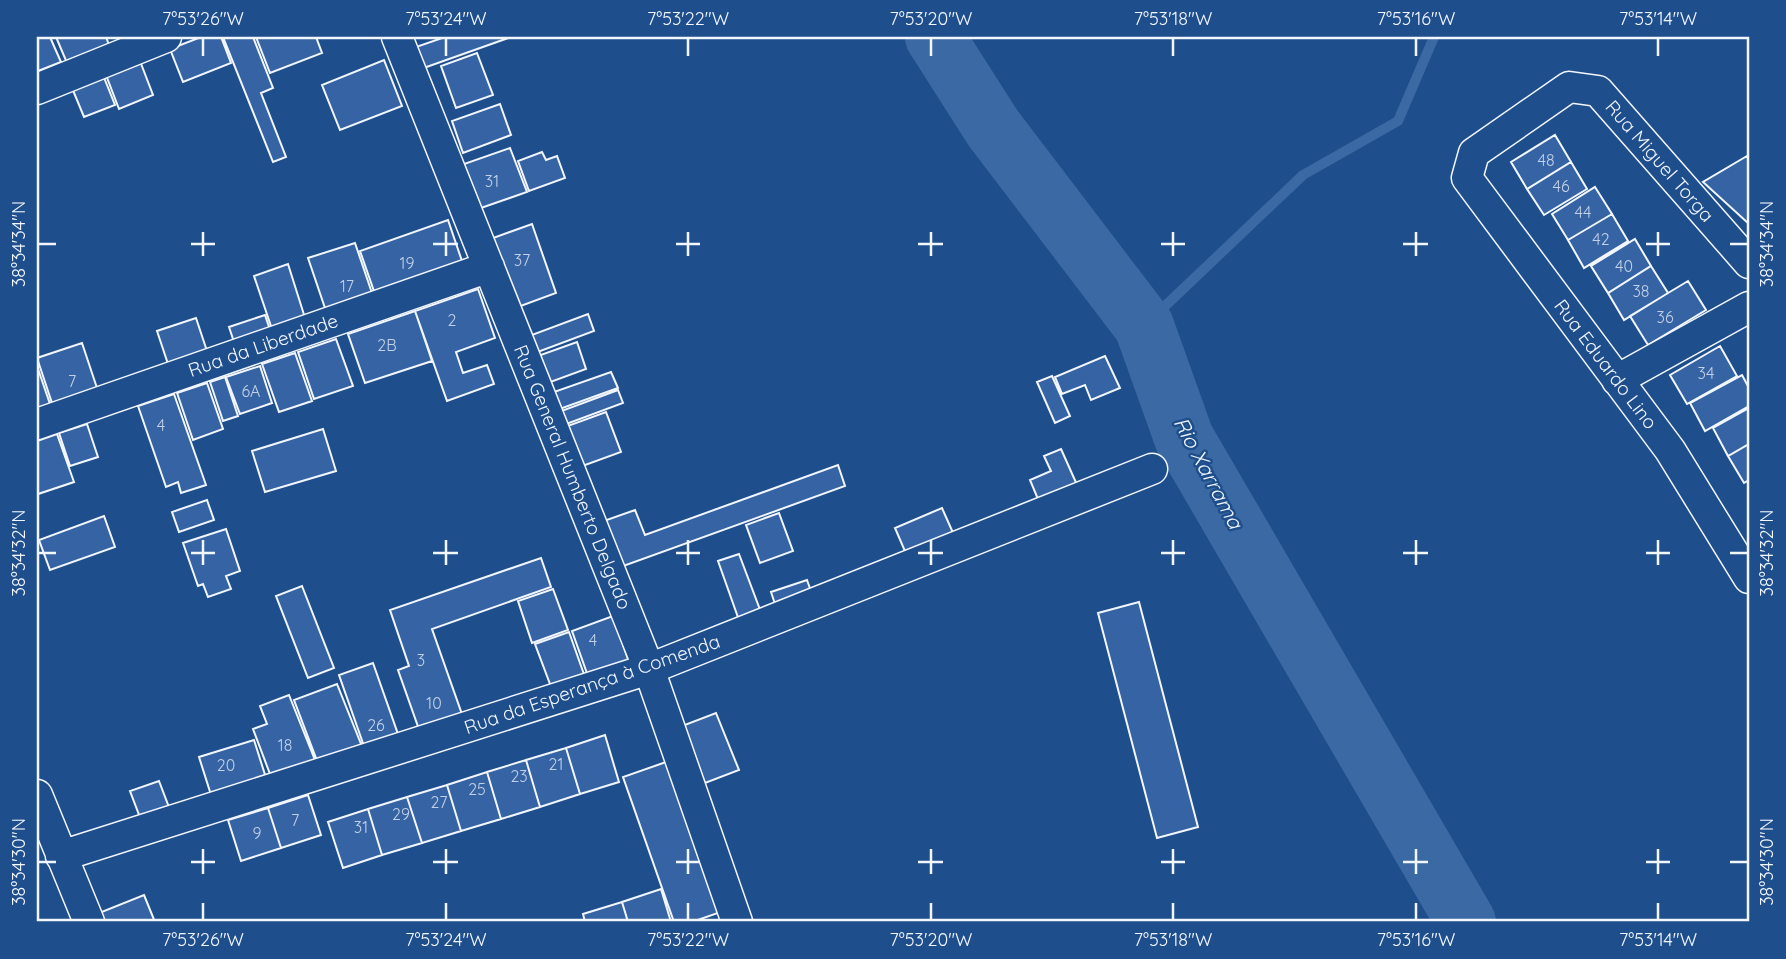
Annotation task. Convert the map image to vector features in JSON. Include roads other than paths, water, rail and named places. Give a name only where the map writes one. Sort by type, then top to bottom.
[{"type":"street","points":[[37,89],[166,37]]},
{"type":"street","name":"Rua General Humberto Delgado","points":[[397,37],[649,669],[737,922]]},
{"type":"street","name":"Rua Eduardo Lino","points":[[1598,91],[1569,87],[1474,153],[1467,178],[1670,450],[1749,578]]},
{"type":"street","name":"Rua Miguel Torga","points":[[1598,91],[1749,263]]},
{"type":"street","name":"Rua da Liberdade","points":[[37,424],[489,267]]},
{"type":"street","points":[[1617,380],[1749,307]]},
{"type":"street","name":"Rua da Esperança à Comenda","points":[[61,856],[649,669],[1152,469]]},
{"type":"street","points":[[37,795],[89,922]]},
{"type":"waterway","name":"Rio Xarrama","points":[[935,37],[993,128],[1144,326],[1184,438],[1466,922]]},
{"type":"waterway","points":[[1144,326],[1303,175],[1398,121],[1434,37]]}]
